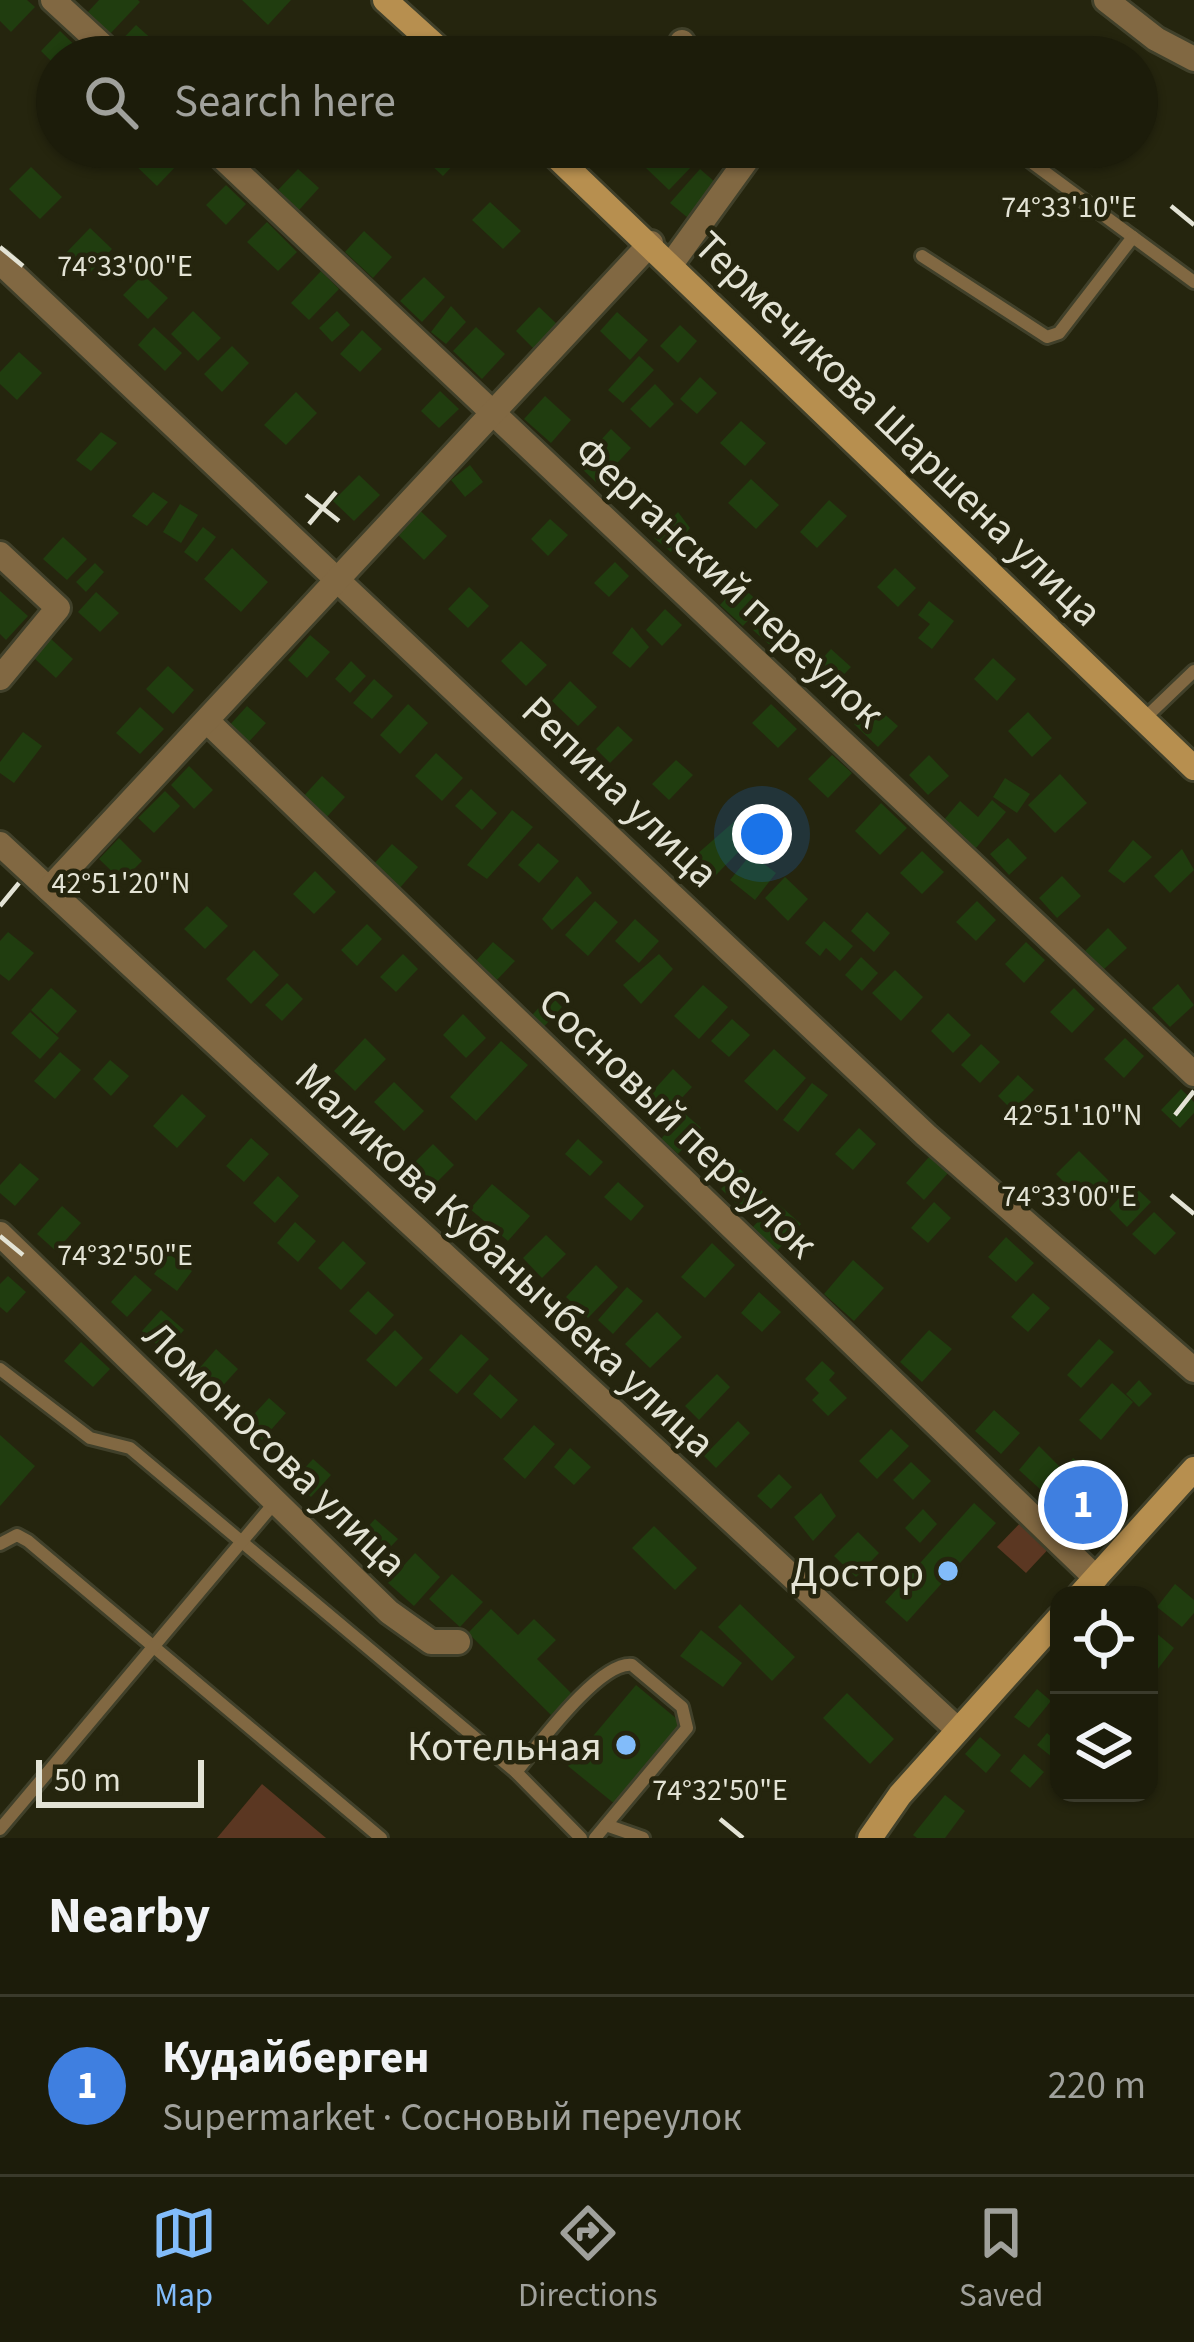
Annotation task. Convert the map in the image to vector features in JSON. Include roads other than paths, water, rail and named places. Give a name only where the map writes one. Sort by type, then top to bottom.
[{"type":"street","points":[[53,0],[92,36]]},
{"type":"street","points":[[385,0],[425,36]]},
{"type":"street","points":[[1106,0],[1152,36]]},
{"type":"street","points":[[1158,40],[1194,59]]},
{"type":"street","name":"Ферганский переулок","points":[[234,168],[1194,1074]]},
{"type":"street","name":"Термечикова Шаршена улица","points":[[570,168],[1194,767]]},
{"type":"street","points":[[672,263],[741,168]]},
{"type":"street","points":[[49,889],[651,243]]},
{"type":"street","name":"Репина улица","points":[[0,262],[926,1135],[1194,1370]]},
{"type":"street","points":[[0,554],[58,608],[0,678]]},
{"type":"street","name":"Сосновый переулок","points":[[208,722],[1088,1586]]},
{"type":"street","name":"Маликова Кубанычбека улица","points":[[0,844],[958,1730]]},
{"type":"street","name":"Ломоносова улица","points":[[0,1234],[388,1612],[430,1642],[458,1642]]},
{"type":"street","points":[[1088,1586],[1194,1469]]},
{"type":"street","points":[[870,1838],[1050,1628]]},
{"type":"lane","points":[[1039,168],[1194,282]]},
{"type":"lane","points":[[922,256],[1047,337],[1059,333],[1133,237]]},
{"type":"lane","points":[[1144,719],[1194,671]]},
{"type":"lane","points":[[0,1369],[90,1438],[130,1448],[516,1772],[581,1838]]},
{"type":"lane","points":[[2,1833],[276,1501]]},
{"type":"lane","points":[[0,1544],[16,1535],[28,1541],[382,1838]]},
{"type":"lane","points":[[516,1772],[569,1708],[614,1667],[632,1665],[682,1707],[687,1728],[595,1838]]},
{"type":"lane","points":[[606,1825],[643,1838]]},
{"type":"place","name":"Кудайберген","points":[[1083,1505]]},
{"type":"place","name":"Достор","points":[[948,1571]]},
{"type":"place","name":"Котельная","points":[[626,1745]]}]
